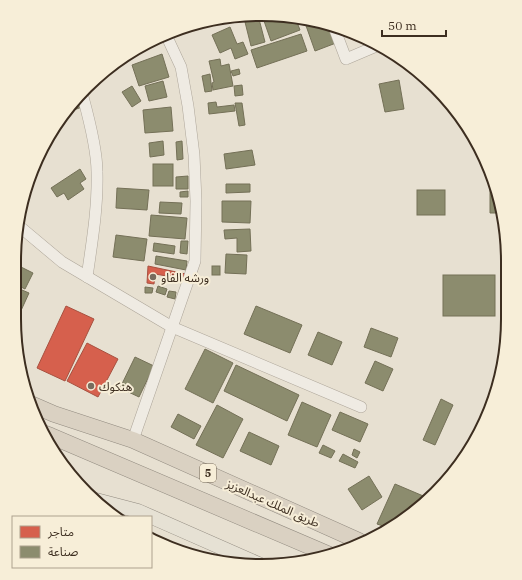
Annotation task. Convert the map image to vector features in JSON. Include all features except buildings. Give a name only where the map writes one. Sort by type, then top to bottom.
[{"type":"highway","name":"طريق الملك عبدالعزيز","points":[[38,407],[54,414],[133,440],[355,540]]},
{"type":"highway","name":"طريق الملك عبدالعزيز","points":[[52,436],[321,551]]},
{"type":"main road","points":[[108,503],[138,511],[149,516]]},
{"type":"main road","points":[[152,517],[245,558]]},
{"type":"street","points":[[336,33],[346,59],[371,48]]},
{"type":"street","points":[[133,440],[195,260],[196,202],[194,155],[188,106],[181,67],[168,39]]},
{"type":"street","points":[[84,99],[91,124],[97,171],[95,219],[87,277]]},
{"type":"street","points":[[23,229],[62,262],[172,327],[361,407]]},
{"type":"place","name":"ورشه الفاو","points":[[153,277]]},
{"type":"place","name":"هنكوك","points":[[91,386]]}]
